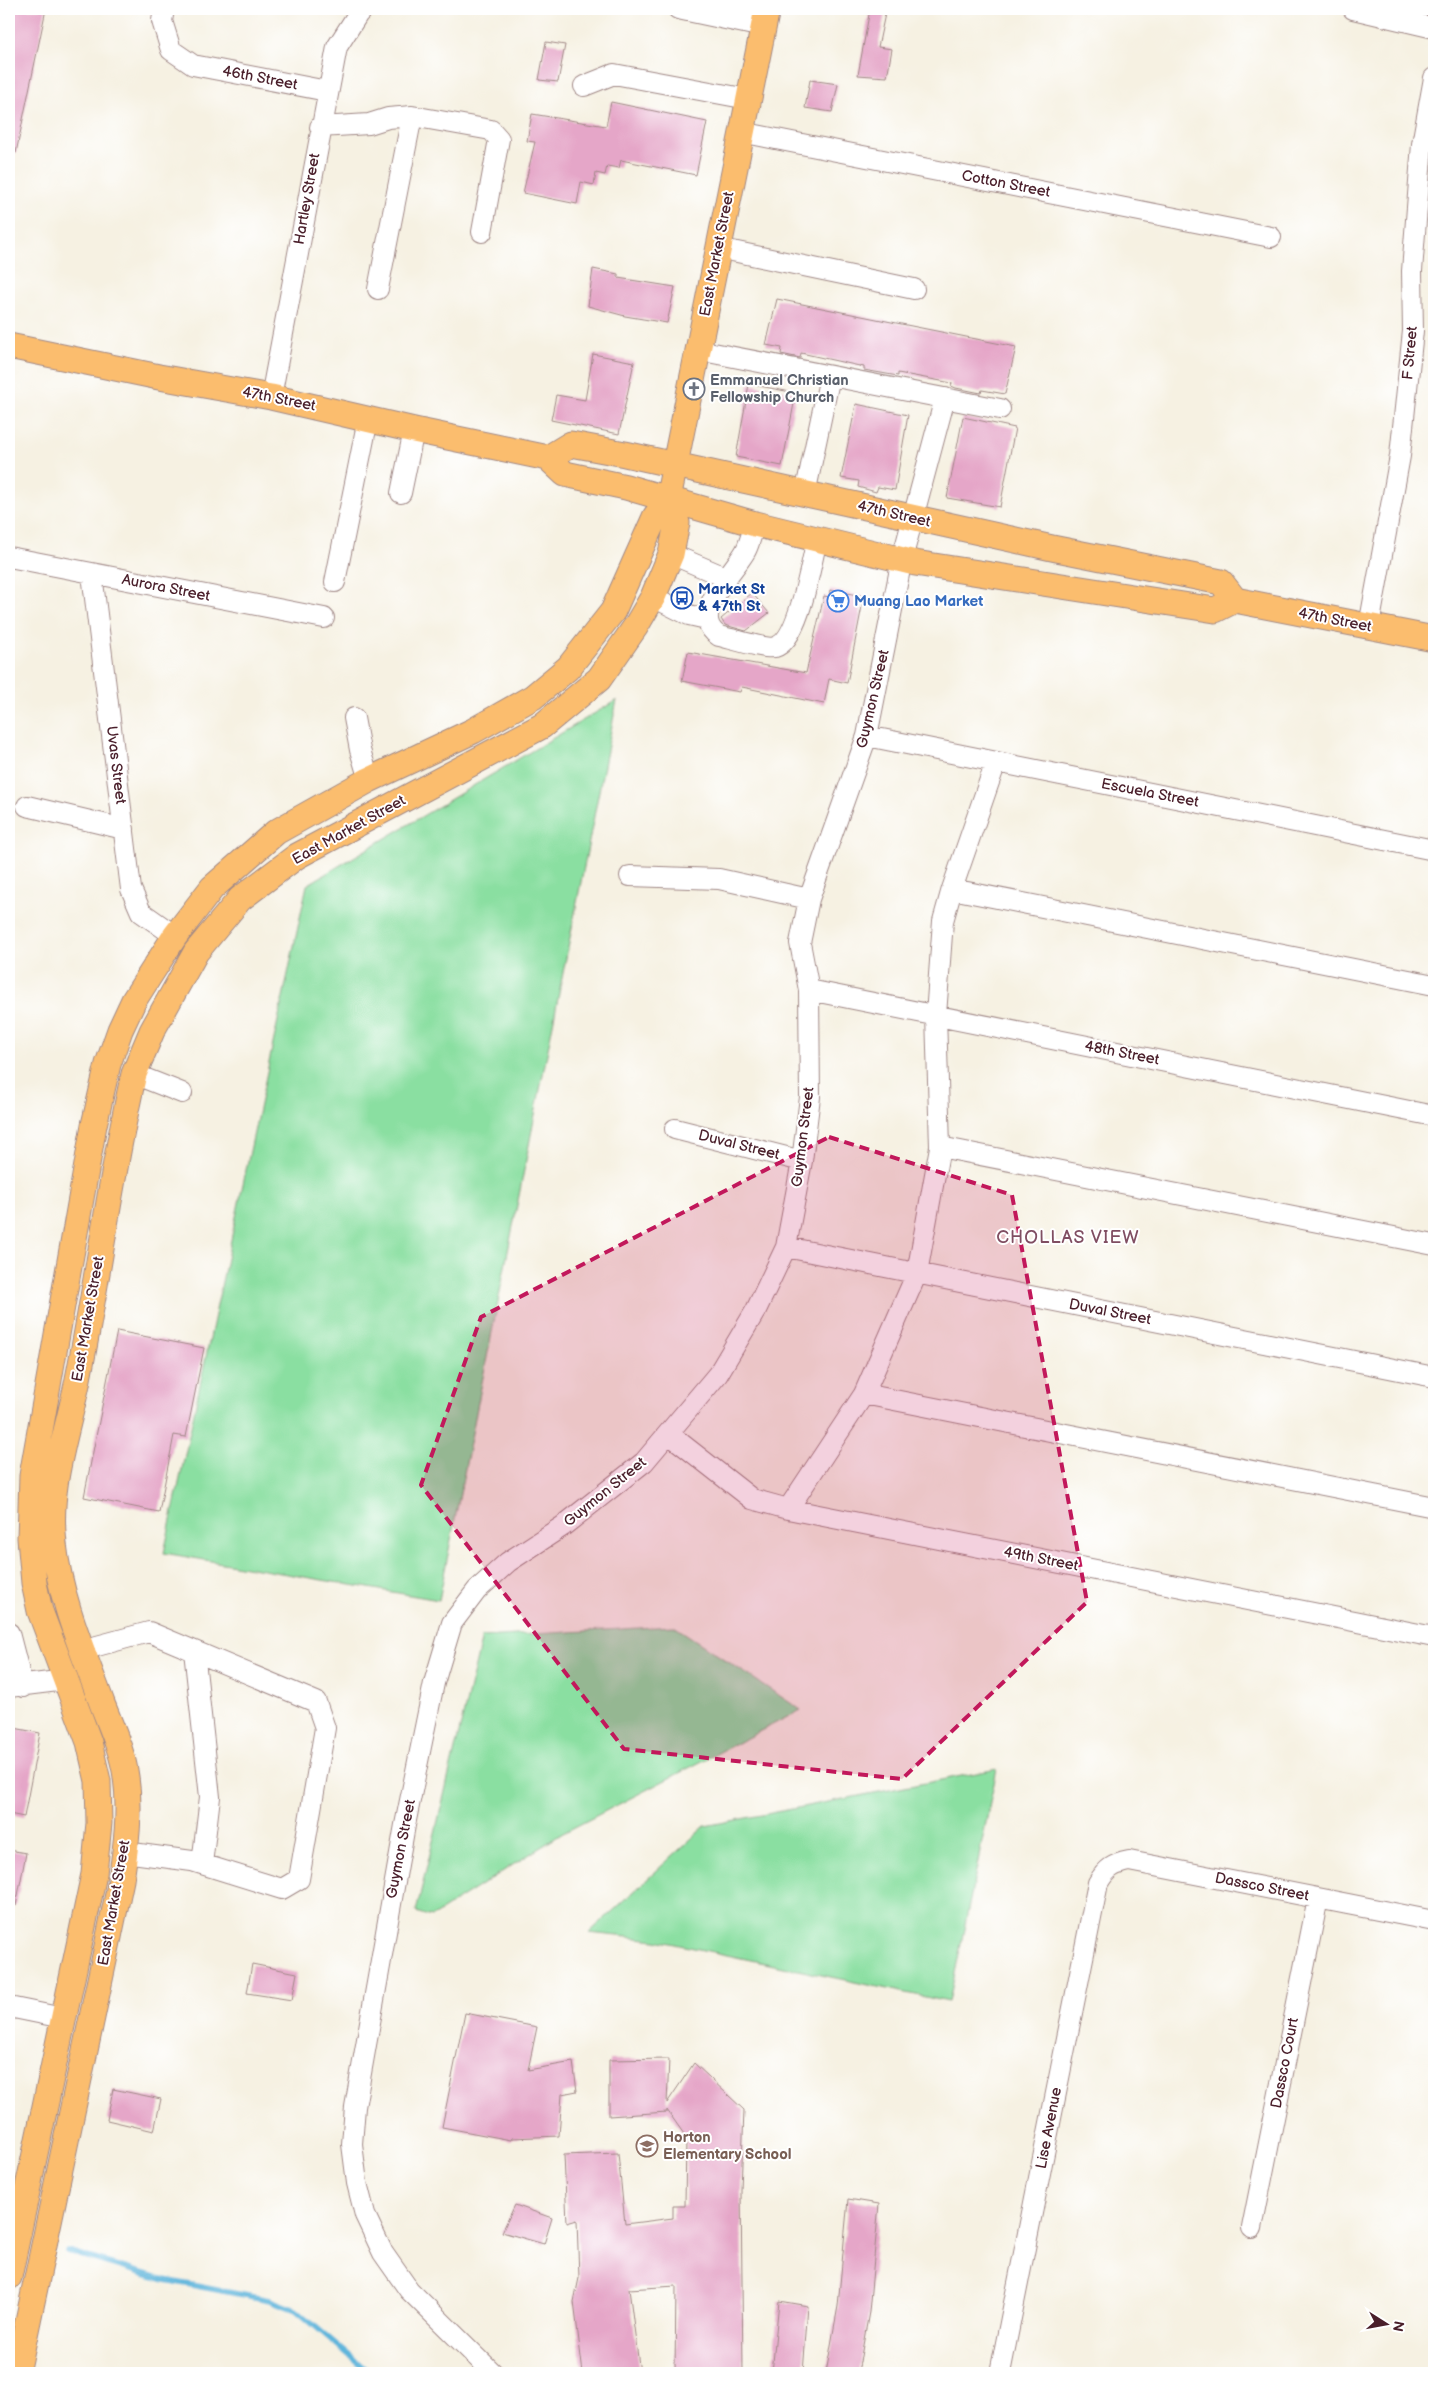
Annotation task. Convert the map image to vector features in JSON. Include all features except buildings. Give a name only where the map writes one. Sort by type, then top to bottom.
[{"type":"main road","name":"East Market Street","points":[[9,2278],[94,1874],[99,1823],[98,1781],[89,1742],[40,1611],[34,1583],[30,1538],[32,1476],[94,1126],[108,1064],[120,1030],[134,1000],[175,936],[212,888],[276,832],[369,780],[473,731],[533,697],[568,668],[612,611],[655,517],[668,499],[765,18]]},
{"type":"main road","name":"47th Street","points":[[9,346],[159,377],[271,397],[548,458],[565,474],[668,499],[817,540],[915,563],[1216,610],[1235,600],[1434,639]]},
{"type":"main road","name":"47th Street","points":[[548,458],[570,444],[675,465],[913,519],[1221,582],[1235,600]]},
{"type":"main road","name":"East Market Street","points":[[17,2373],[121,1880],[125,1852],[128,1804],[126,1776],[119,1747],[82,1650],[62,1589],[54,1543],[52,1509],[56,1474],[77,1384],[134,1074],[152,1031],[196,952],[240,899],[297,856],[542,726],[599,679],[636,626],[653,597],[670,554],[677,523],[668,499]]},
{"type":"main road","points":[[134,1074],[137,1030],[179,948],[175,936]]},
{"type":"main road","points":[[63,2018],[91,2024]]},
{"type":"main road","points":[[9,2282],[34,2290]]},
{"type":"street","name":"46th Street","points":[[164,9],[162,21],[171,50],[194,65],[327,91]]},
{"type":"street","name":"Hartley Street","points":[[271,397],[320,127],[337,47],[363,9]]},
{"type":"street","points":[[678,9],[765,18]]},
{"type":"street","points":[[1353,9],[1434,28]]},
{"type":"street","points":[[584,86],[614,74],[748,99]]},
{"type":"street","name":"F Street","points":[[1370,626],[1400,456],[1413,331],[1412,271],[1422,144],[1434,78]]},
{"type":"street","points":[[320,127],[369,124],[388,118],[412,116],[490,130],[499,140],[482,232]]},
{"type":"street","points":[[378,288],[412,116]]},
{"type":"street","name":"Cotton Street","points":[[741,132],[1271,237]]},
{"type":"street","points":[[718,248],[914,289]]},
{"type":"street","points":[[698,350],[1000,409]]},
{"type":"street","points":[[806,494],[830,376]]},
{"type":"street","name":"Guymon Street","points":[[494,2373],[409,2290],[383,2253],[365,2214],[357,2183],[352,2144],[355,2107],[405,1825],[434,1683],[452,1623],[477,1590],[508,1562],[562,1526],[644,1462],[718,1374],[756,1310],[786,1247],[802,1160],[810,1097],[809,990],[800,943],[809,899],[867,736],[902,559],[945,398]]},
{"type":"street","points":[[335,582],[368,419]]},
{"type":"street","points":[[401,493],[414,430]]},
{"type":"street","points":[[755,524],[746,550],[725,577],[714,597],[707,618],[711,631],[719,636],[774,648],[785,643],[796,624],[817,540]]},
{"type":"street","points":[[670,554],[725,577]]},
{"type":"street","name":"Aurora Street","points":[[9,557],[324,618]]},
{"type":"street","name":"Uvas Street","points":[[92,574],[131,889],[141,912],[175,936]]},
{"type":"street","points":[[653,597],[689,615],[707,618]]},
{"type":"street","points":[[354,718],[360,750],[369,780]]},
{"type":"street","name":"Escuela Street","points":[[867,736],[1434,850]]},
{"type":"street","points":[[788,1509],[864,1394],[917,1273],[940,1147],[936,1015],[943,921],[952,889],[996,762]]},
{"type":"street","points":[[27,806],[124,829]]},
{"type":"street","points":[[630,876],[720,879],[809,899]]},
{"type":"street","points":[[952,889],[1434,984]]},
{"type":"street","name":"48th Street","points":[[809,990],[1434,1116]]},
{"type":"street","points":[[134,1074],[182,1093]]},
{"type":"street","name":"Duval Street","points":[[675,1129],[802,1160]]},
{"type":"street","points":[[940,1147],[1434,1244]]},
{"type":"street","name":"Duval Street","points":[[786,1247],[1434,1377]]},
{"type":"street","points":[[864,1394],[1434,1507]]},
{"type":"street","name":"49th Street","points":[[669,1434],[752,1499],[788,1509],[1434,1637]]},
{"type":"street","points":[[9,1632],[16,1687],[66,1680]]},
{"type":"street","points":[[82,1650],[149,1632],[316,1702],[325,1728],[299,1879],[282,1889],[192,1861],[125,1852]]},
{"type":"street","points":[[194,1651],[210,1797],[202,1864]]},
{"type":"street","name":"Dassco Street","points":[[1098,1883],[1106,1871],[1117,1863],[1129,1861],[1434,1921]]},
{"type":"street","name":"Lise Avenue","points":[[1000,2373],[1098,1883]]},
{"type":"street","name":"Dassco Court","points":[[1252,2228],[1318,1898]]},
{"type":"street","points":[[9,2007],[63,2018]]},
{"type":"highlighted area","points":[[829,1137],[1012,1195],[1087,1602],[902,1779],[624,1749],[421,1485],[481,1317]]},
{"type":"green space","points":[[617,700],[439,1600],[164,1553],[307,885]]},
{"type":"green space","points":[[674,1626],[801,1710],[563,1833],[431,1917],[416,1912],[482,1637]]},
{"type":"green space","points":[[997,1769],[949,2002],[656,1940],[589,1933],[705,1826]]},
{"type":"waterway","points":[[67,2251],[165,2280],[270,2300],[296,2310],[370,2373]]},
{"type":"place","name":"Emmanuel Christian Fellowship Church","points":[[694,389]]},
{"type":"place","name":"Market St & 47th St","points":[[682,598]]},
{"type":"place","name":"Muang Lao Market","points":[[838,601]]},
{"type":"place","name":"Horton Elementary School","points":[[647,2146]]},
{"type":"district","name":"CHOLLAS VIEW","points":[[1068,1237]]}]
